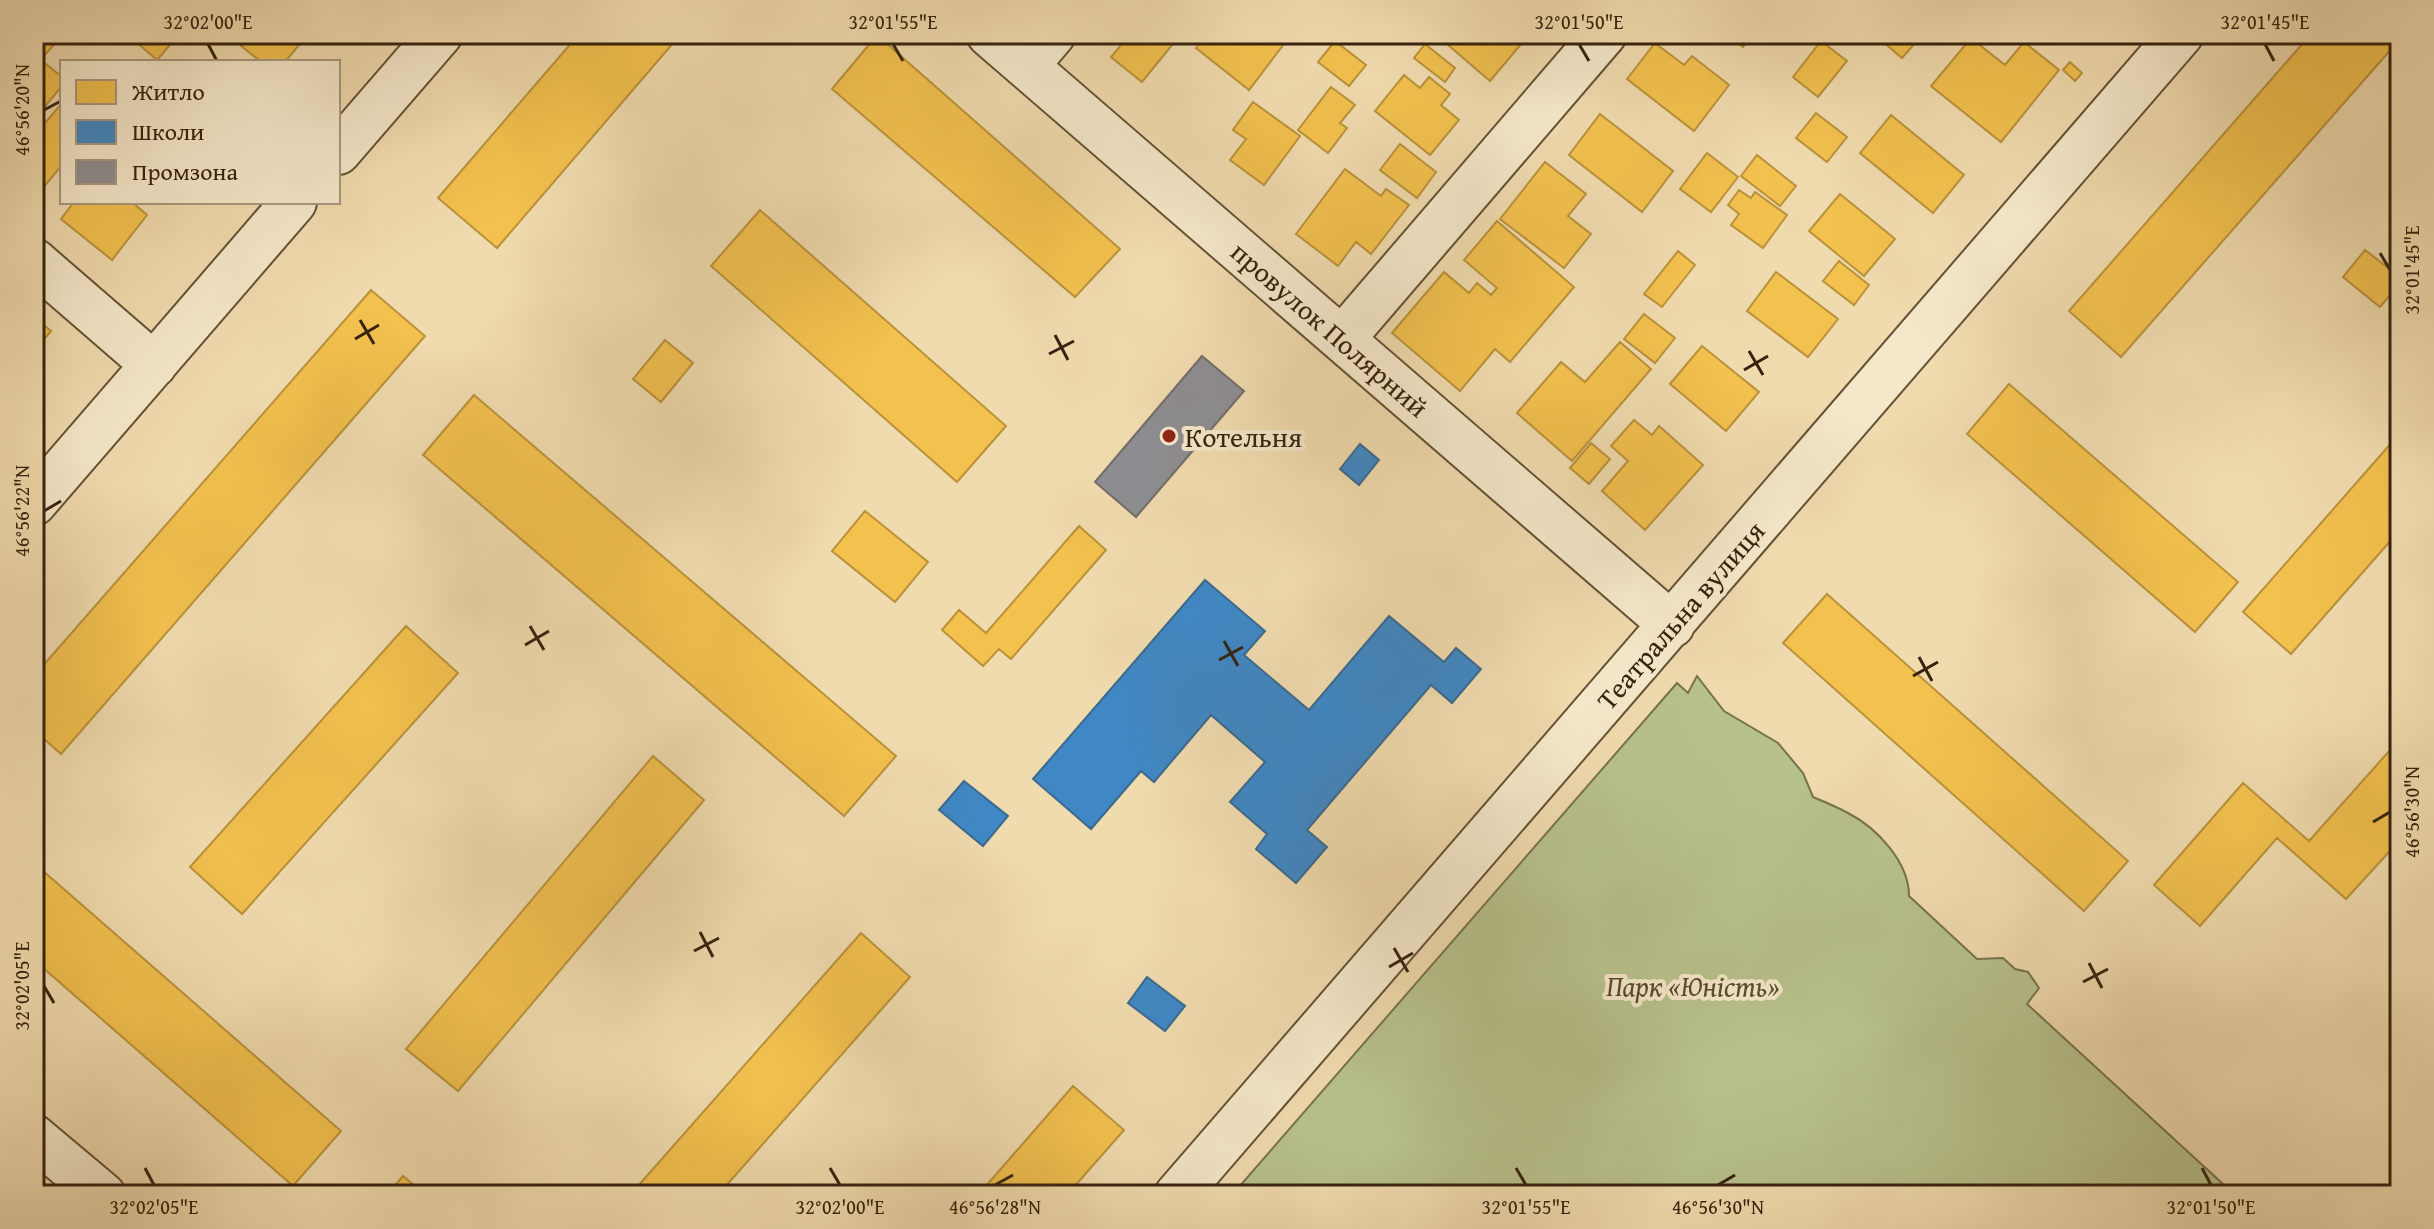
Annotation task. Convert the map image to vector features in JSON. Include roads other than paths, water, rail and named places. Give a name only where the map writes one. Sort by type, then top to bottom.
[{"type":"street","name":"провулок Полярний","points":[[989,34],[1039,50],[1342,339],[1672,625]]},
{"type":"street","points":[[1342,339],[1604,34]]},
{"type":"street","name":"Театральна вулиця","points":[[1177,1195],[2181,34]]},
{"type":"street","points":[[340,149],[416,42]]},
{"type":"street","points":[[34,503],[292,204]]},
{"type":"street","points":[[34,261],[154,365]]},
{"type":"street","points":[[34,1137],[103,1195]]},
{"type":"place","name":"Котельня","points":[[1169,436]]},
{"type":"park label","name":"Парк «Юність»","points":[[1693,985]]}]
